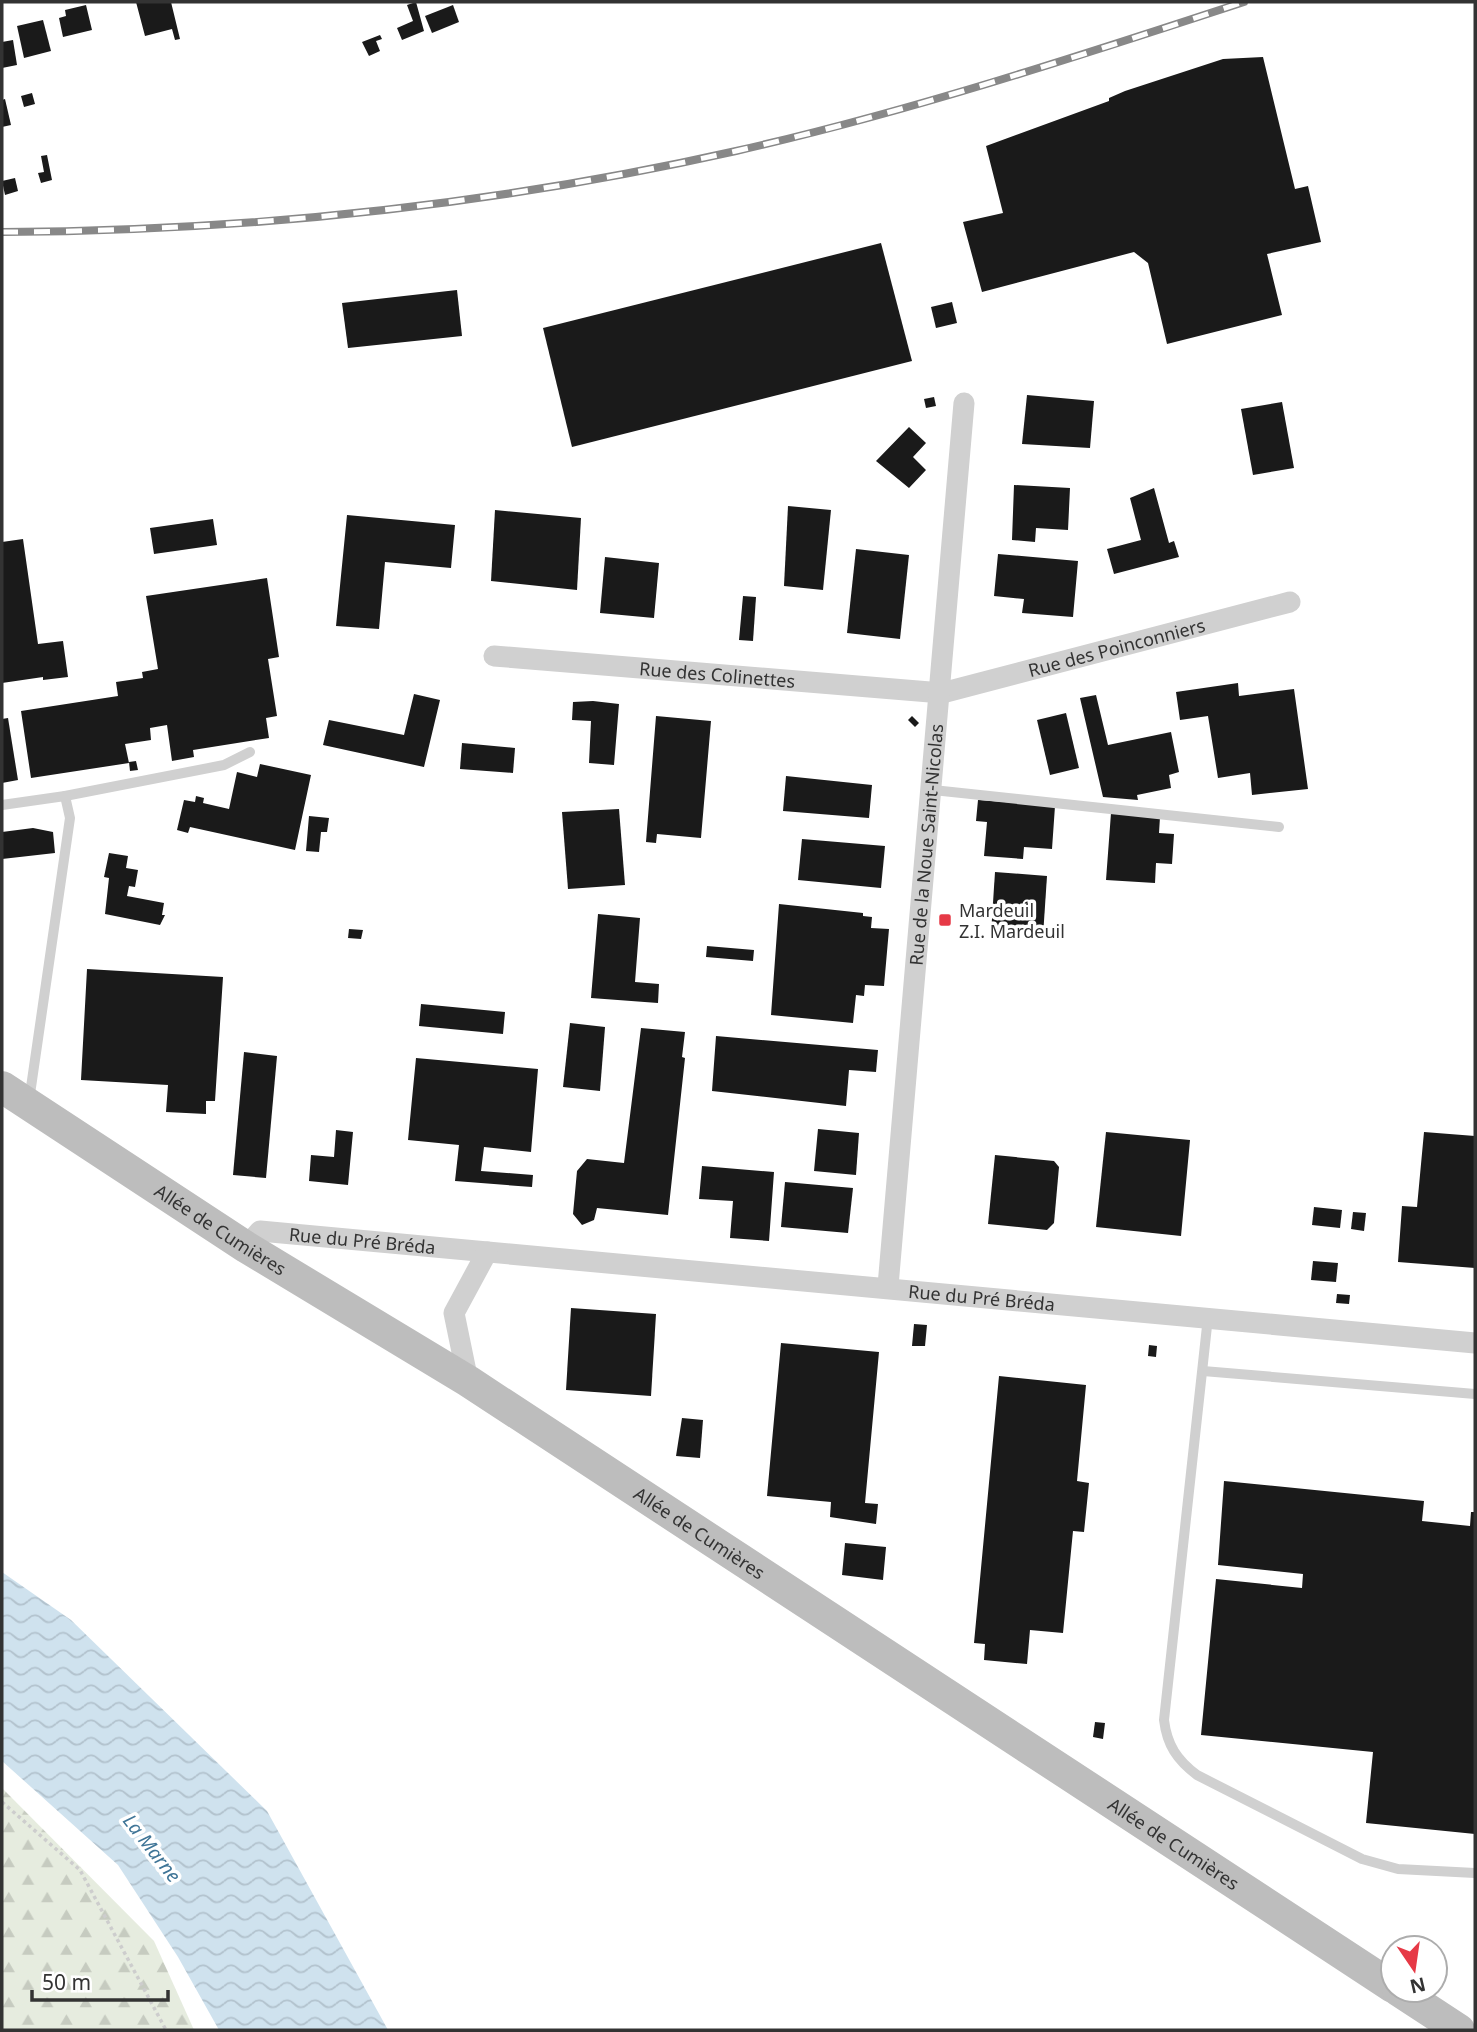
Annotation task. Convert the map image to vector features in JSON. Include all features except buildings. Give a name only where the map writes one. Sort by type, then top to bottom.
[{"type":"main road","name":"Allée de Cumières","points":[[2,1087],[246,1247],[468,1381],[1379,1978]]},
{"type":"main road","points":[[1419,2004],[1459,2030]]},
{"type":"street","name":"Rue de la Noue Saint-Nicolas","points":[[888,1286],[942,694],[964,403]]},
{"type":"street","name":"Rue des Poinconniers","points":[[942,694],[1290,602]]},
{"type":"street","name":"Rue des Colinettes","points":[[494,656],[942,694]]},
{"type":"street","name":"Rue du Pré Bréda","points":[[246,1247],[260,1231],[888,1286],[1475,1343]]},
{"type":"street","points":[[468,1381],[454,1313],[487,1252]]},
{"type":"lane","points":[[2,805],[65,796],[224,765],[250,752]]},
{"type":"lane","points":[[933,790],[1279,827]]},
{"type":"lane","points":[[28,1104],[69,839],[70,818],[65,796]]},
{"type":"lane","points":[[1208,1317],[1164,1720],[1166,1737],[1174,1753],[1198,1775],[1362,1859],[1398,1869],[1475,1873]]},
{"type":"lane","points":[[1203,1371],[1475,1394]]},
{"type":"path","points":[[2,1802],[80,1870],[166,2030]]},
{"type":"green space","points":[[2,1788],[154,1941],[194,2030],[2,2030]]},
{"type":"water","name":"La Marne","points":[[2,1572],[71,1620],[267,1811],[388,2030],[219,2030],[178,1957],[118,1865],[2,1761]]},
{"type":"railway","points":[[2,232],[187,227],[279,220],[463,200],[645,170],[736,151],[864,119],[1055,63],[1244,2]]},
{"type":"place","name":"Mardeuil Z.I. Mardeuil","points":[[945,920]]}]
